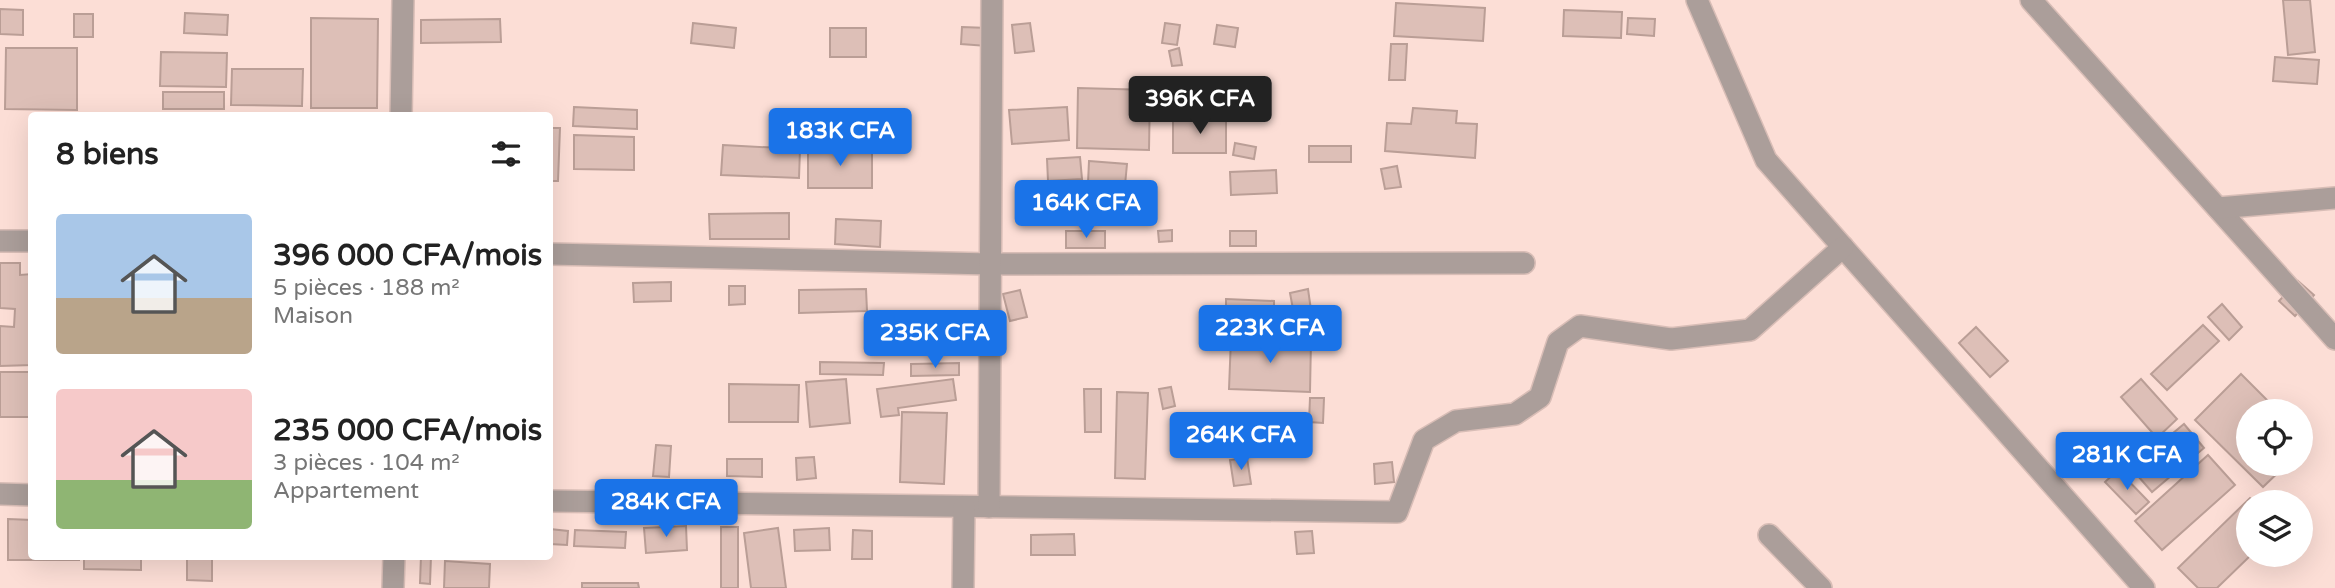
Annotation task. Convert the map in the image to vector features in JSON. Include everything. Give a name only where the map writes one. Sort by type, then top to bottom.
[{"type":"street","points":[[401,112],[403,0]]},
{"type":"street","points":[[989,507],[992,0]]},
{"type":"street","points":[[1697,0],[1766,160],[2144,588]]},
{"type":"street","points":[[2031,0],[2335,339]]},
{"type":"street","points":[[2218,208],[2335,198]]},
{"type":"street","points":[[0,241],[28,242]]},
{"type":"street","points":[[553,501],[1397,512],[1424,440],[1456,421],[1515,414],[1540,397],[1558,342],[1580,326],[1671,339],[1750,330],[1843,247]]},
{"type":"street","points":[[553,254],[990,264],[1524,263]]},
{"type":"street","points":[[0,494],[28,495]]},
{"type":"street","points":[[963,588],[964,507]]},
{"type":"street","points":[[1769,535],[1821,588]]},
{"type":"street","points":[[393,588],[394,560]]},
{"type":"building","points":[[2283,0],[2310,0],[2315,52],[2288,55]]},
{"type":"building","points":[[1396,3],[1485,8],[1483,41],[1394,36]]},
{"type":"building","points":[[0,9],[23,10],[23,35],[0,34]]},
{"type":"building","points":[[1564,10],[1622,12],[1621,38],[1563,36]]},
{"type":"building","points":[[185,13],[228,15],[227,35],[184,33]]},
{"type":"building","points":[[74,14],[93,14],[93,37],[74,37]]},
{"type":"building","points":[[311,18],[378,19],[377,108],[311,108]]},
{"type":"building","points":[[1628,18],[1655,19],[1654,36],[1627,34]]},
{"type":"building","points":[[500,19],[501,42],[421,43],[421,20]]},
{"type":"building","points":[[693,23],[736,28],[734,48],[691,43]]},
{"type":"building","points":[[1030,23],[1034,51],[1015,53],[1012,25]]},
{"type":"building","points":[[1165,23],[1180,25],[1177,45],[1162,43]]},
{"type":"building","points":[[1217,25],[1238,28],[1235,47],[1214,44]]},
{"type":"building","points":[[962,27],[988,28],[987,46],[961,44]]},
{"type":"building","points":[[830,28],[866,28],[866,57],[830,57]]},
{"type":"building","points":[[1391,44],[1407,44],[1405,80],[1389,80]]},
{"type":"building","points":[[6,48],[77,48],[77,110],[5,109]]},
{"type":"building","points":[[1179,48],[1182,65],[1172,66],[1169,51]]},
{"type":"building","points":[[161,52],[227,53],[226,87],[160,86]]},
{"type":"building","points":[[2275,57],[2319,60],[2317,84],[2273,81]]},
{"type":"building","points":[[232,69],[303,69],[302,106],[231,105]]},
{"type":"building","points":[[1175,83],[1176,100],[1167,100],[1166,84]]},
{"type":"building","points":[[1199,83],[1238,85],[1236,103],[1198,102]]},
{"type":"building","points":[[1078,88],[1150,90],[1149,150],[1077,148]]},
{"type":"building","points":[[163,92],[224,92],[224,109],[163,109]]},
{"type":"building","points":[[574,107],[637,110],[637,129],[573,126]]},
{"type":"building","points":[[1067,107],[1069,140],[1012,144],[1009,110]]},
{"type":"building","points":[[1413,108],[1457,111],[1456,123],[1477,124],[1475,158],[1385,151],[1387,123],[1411,124]]},
{"type":"building","points":[[1173,119],[1226,119],[1226,153],[1173,153]]},
{"type":"building","points":[[553,128],[560,128],[558,181],[553,181]]},
{"type":"building","points":[[574,135],[634,137],[634,170],[574,169]]},
{"type":"building","points":[[1235,143],[1256,147],[1254,159],[1233,155]]},
{"type":"building","points":[[723,145],[800,149],[799,178],[721,175]]},
{"type":"building","points":[[1309,146],[1351,146],[1351,162],[1309,162]]},
{"type":"building","points":[[808,149],[872,149],[872,188],[808,188]]},
{"type":"building","points":[[1080,157],[1082,179],[1048,181],[1047,159]]},
{"type":"building","points":[[1089,161],[1127,164],[1125,185],[1088,183]]},
{"type":"building","points":[[1397,166],[1401,187],[1385,189],[1381,169]]},
{"type":"building","points":[[1276,170],[1277,193],[1231,195],[1230,172]]},
{"type":"building","points":[[1127,196],[1127,211],[1086,212],[1085,197]]},
{"type":"building","points":[[789,213],[789,239],[710,239],[709,214]]},
{"type":"building","points":[[836,219],[881,221],[880,247],[835,244]]},
{"type":"building","points":[[1172,230],[1172,241],[1159,242],[1158,231]]},
{"type":"building","points":[[1066,231],[1105,231],[1105,248],[1066,248]]},
{"type":"building","points":[[1230,231],[1256,231],[1256,246],[1230,246]]},
{"type":"building","points":[[0,263],[20,263],[20,275],[28,274],[28,365],[0,366],[0,326],[14,327],[15,309],[0,308]]},
{"type":"building","points":[[2298,281],[2314,295],[2295,316],[2279,301]]},
{"type":"building","points":[[671,282],[671,301],[634,302],[633,283]]},
{"type":"building","points":[[729,286],[745,286],[745,304],[729,305]]},
{"type":"building","points":[[866,289],[867,311],[799,313],[799,290]]},
{"type":"building","points":[[1308,289],[1312,317],[1295,320],[1290,293]]},
{"type":"building","points":[[1020,290],[1027,317],[1010,321],[1003,294]]},
{"type":"building","points":[[1226,299],[1274,301],[1274,324],[1226,322]]},
{"type":"building","points":[[2222,304],[2242,327],[2229,340],[2208,317]]},
{"type":"building","points":[[2203,325],[2219,341],[2167,390],[2151,374]]},
{"type":"building","points":[[1976,327],[2008,361],[1990,377],[1959,343]]},
{"type":"building","points":[[1231,338],[1311,340],[1310,392],[1229,389]]},
{"type":"building","points":[[820,362],[884,363],[883,375],[820,374]]},
{"type":"building","points":[[959,363],[959,375],[911,376],[911,364]]},
{"type":"building","points":[[0,372],[28,372],[28,417],[0,417]]},
{"type":"building","points":[[2241,374],[2266,399],[2236,399],[2236,460],[2195,420]]},
{"type":"building","points":[[846,379],[850,423],[810,427],[806,382]]},
{"type":"building","points":[[953,379],[956,400],[898,408],[899,415],[881,417],[877,389]]},
{"type":"building","points":[[2141,379],[2177,419],[2157,438],[2121,397]]},
{"type":"building","points":[[729,384],[799,385],[798,422],[729,422]]},
{"type":"building","points":[[1171,387],[1175,406],[1163,409],[1159,389]]},
{"type":"building","points":[[1084,389],[1101,389],[1101,432],[1085,432]]},
{"type":"building","points":[[1117,392],[1148,393],[1145,479],[1115,478]]},
{"type":"building","points":[[1310,398],[1324,398],[1323,423],[1309,422]]},
{"type":"building","points":[[902,412],[947,413],[944,484],[900,482]]},
{"type":"building","points":[[2184,424],[2204,448],[2152,492],[2131,468]]},
{"type":"building","points":[[656,445],[671,446],[669,477],[653,476]]},
{"type":"building","points":[[2208,455],[2235,485],[2162,550],[2135,521]]},
{"type":"building","points":[[814,457],[816,478],[797,480],[796,458]]},
{"type":"building","points":[[1247,458],[1251,484],[1234,486],[1230,460]]},
{"type":"building","points":[[727,459],[762,459],[762,477],[727,476]]},
{"type":"building","points":[[1392,462],[1394,482],[1375,484],[1374,464]]},
{"type":"building","points":[[2118,470],[2149,502],[2136,514],[2105,482]]},
{"type":"building","points":[[2252,476],[2274,476],[2263,487]]},
{"type":"building","points":[[2236,512],[2236,567],[2239,567],[2217,588],[2198,588],[2178,568]]},
{"type":"building","points":[[8,519],[28,520],[28,560],[8,560]]},
{"type":"building","points":[[686,526],[687,550],[646,553],[644,528]]},
{"type":"building","points":[[721,527],[738,527],[738,588],[721,588]]},
{"type":"building","points":[[778,528],[786,588],[751,588],[744,533]]},
{"type":"building","points":[[829,528],[830,550],[795,551],[794,530]]},
{"type":"building","points":[[553,529],[568,531],[567,545],[553,544]]},
{"type":"building","points":[[575,530],[626,532],[625,548],[574,546]]},
{"type":"building","points":[[853,530],[872,531],[872,559],[852,559]]},
{"type":"building","points":[[1312,531],[1314,553],[1297,554],[1295,532]]},
{"type":"building","points":[[1074,534],[1075,555],[1031,555],[1031,535]]},
{"type":"building","points":[[84,560],[141,560],[141,570],[84,569]]},
{"type":"building","points":[[187,560],[212,560],[212,581],[187,580]]},
{"type":"building","points":[[421,560],[431,560],[430,584],[420,583]]},
{"type":"building","points":[[445,561],[490,564],[489,588],[444,588]]},
{"type":"building","points":[[582,583],[638,583],[639,588],[582,588]]}]
